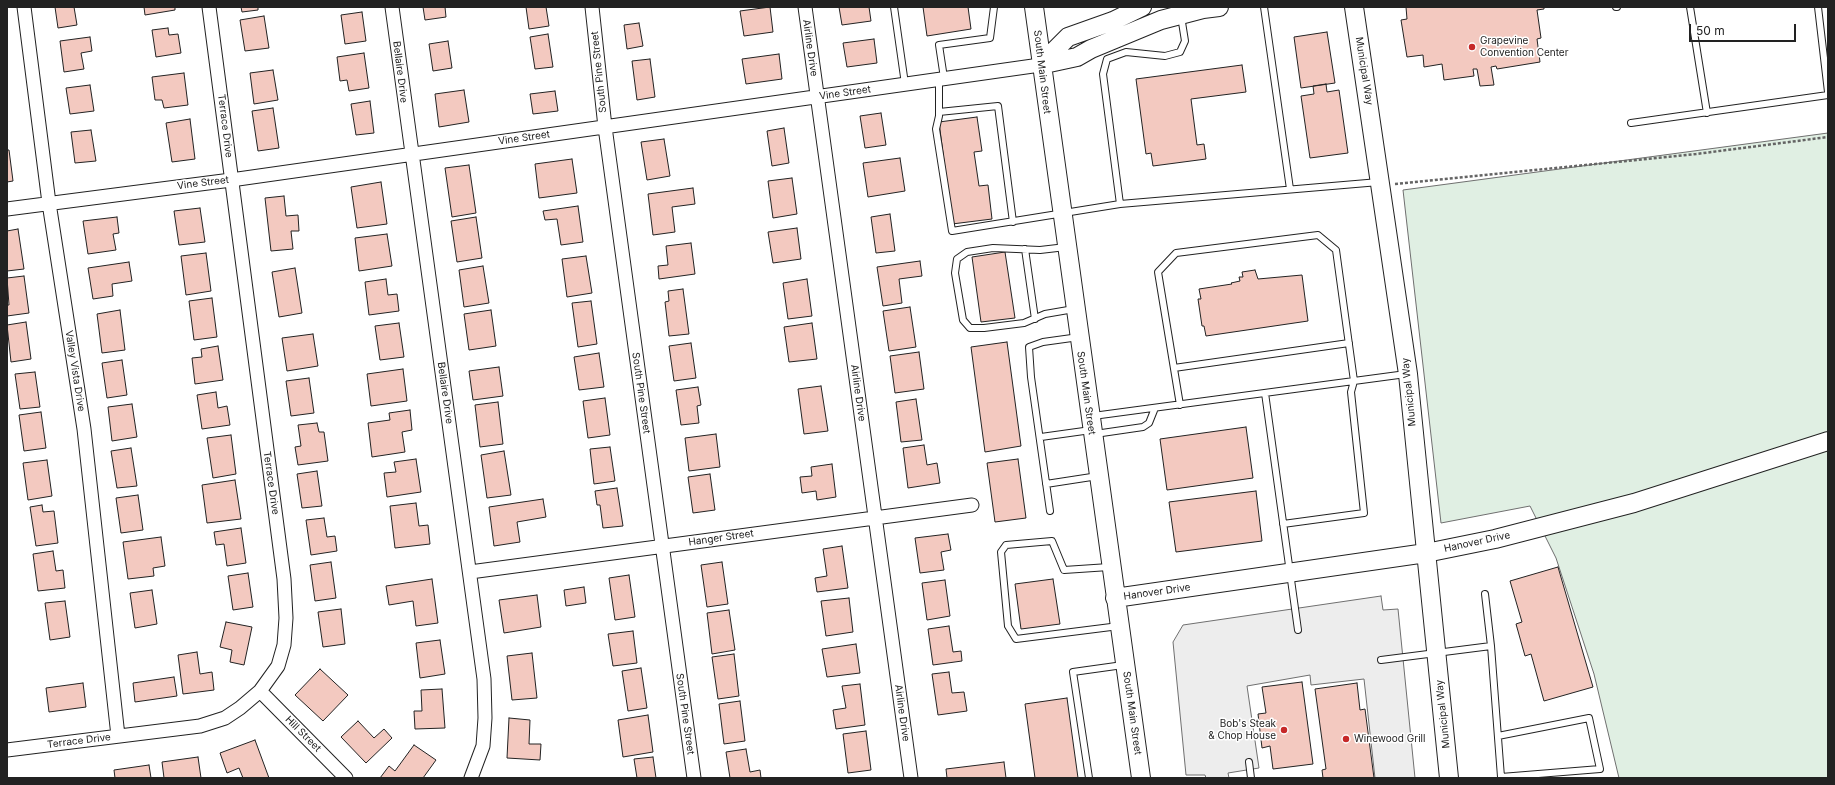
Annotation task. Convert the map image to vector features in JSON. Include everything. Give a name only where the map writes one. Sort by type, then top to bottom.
[{"type":"street","name":"Valley Vista Drive","points":[[24,7],[49,203],[84,429],[118,736]]},
{"type":"street","name":"Terrace Drive","points":[[7,750],[200,726],[225,718],[240,708],[260,691],[278,666],[284,645],[286,618],[284,579],[209,7]]},
{"type":"street","name":"Bellaire Drive","points":[[392,7],[484,679],[485,718],[483,746],[471,778]]},
{"type":"street","name":"South Pine Street","points":[[592,7],[605,127],[694,778]]},
{"type":"street","name":"Airline Drive","points":[[805,7],[911,778]]},
{"type":"street","name":"South Main Street","points":[[1034,7],[1040,65],[1141,778]]},
{"type":"street","points":[[1040,65],[1068,37],[1113,21],[1142,7]]},
{"type":"street","name":"Vine Street","points":[[7,208],[231,180],[1040,65],[1077,57],[1133,30],[1181,14],[1203,8],[1219,7]]},
{"type":"street","name":"Municipal Way","points":[[1354,7],[1388,183],[1449,778]]},
{"type":"street","name":"Hanover Drive","points":[[1115,598],[1426,553],[1495,539],[1634,503],[1828,441]]},
{"type":"street","name":"Hanger Street","points":[[470,572],[972,504]]},
{"type":"street","name":"Hill Street","points":[[260,691],[346,778]]},
{"type":"lane","points":[[894,7],[905,84]]},
{"type":"lane","points":[[994,7],[990,38],[939,45],[941,79],[939,112],[936,129],[952,231],[1013,222],[1061,212],[1120,204],[1290,189],[1388,183]]},
{"type":"lane","points":[[1264,7],[1290,189]]},
{"type":"lane","points":[[1690,7],[1707,113]]},
{"type":"lane","points":[[1631,123],[1828,94],[1818,7]]},
{"type":"lane","points":[[1120,204],[1103,74],[1107,59],[1126,52],[1165,56],[1180,52],[1185,41],[1181,14]]},
{"type":"lane","points":[[939,112],[998,106],[1013,222]]},
{"type":"lane","points":[[1180,405],[1158,272],[1176,252],[1318,235],[1336,250],[1354,382],[1351,392],[1364,513],[1283,524]]},
{"type":"lane","points":[[1066,247],[1040,250],[993,248],[967,252],[957,259],[955,272],[963,320],[970,328],[984,328],[1024,323],[1051,312],[1075,309]]},
{"type":"lane","points":[[1025,249],[1035,319]]},
{"type":"lane","points":[[1050,511],[1041,437],[1031,377],[1029,347],[1043,342],[1079,337]]},
{"type":"lane","points":[[1174,368],[1349,343]]},
{"type":"lane","points":[[1041,437],[1091,427],[1155,408],[1408,374]]},
{"type":"lane","points":[[1265,393],[1298,630]]},
{"type":"lane","points":[[1091,427],[1143,427],[1149,423],[1155,408]]},
{"type":"lane","points":[[1046,484],[1098,476]]},
{"type":"lane","points":[[1111,567],[1064,570],[1052,541],[1006,545],[1001,552],[1008,626],[1016,640],[1119,626]]},
{"type":"lane","points":[[1485,594],[1491,646],[1501,777],[1600,769],[1589,718],[1498,736]]},
{"type":"lane","points":[[1381,660],[1491,646]]},
{"type":"lane","points":[[1089,778],[1073,672],[1125,664]]},
{"type":"lane","points":[[1250,762],[1251,778]]},
{"type":"path","points":[[1388,183],[1696,154],[1828,137]]},
{"type":"green space","points":[[1828,133],[1828,778],[1619,778],[1594,674],[1556,558],[1530,506],[1441,523],[1403,190]]},
{"type":"shaded area","points":[[1381,596],[1383,610],[1398,609],[1415,778],[1375,778],[1364,679],[1311,685],[1310,675],[1247,686],[1259,768],[1228,773],[1229,778],[1206,778],[1205,775],[1186,775],[1173,642],[1183,625]]},
{"type":"building","points":[[55,7],[74,7],[77,25],[58,28]]},
{"type":"building","points":[[144,7],[175,7],[175,10],[145,15]]},
{"type":"building","points":[[241,7],[258,7],[258,10],[242,12]]},
{"type":"building","points":[[423,7],[445,7],[446,17],[425,20]]},
{"type":"building","points":[[526,7],[546,7],[549,26],[529,29]]},
{"type":"building","points":[[770,7],[773,32],[744,36],[740,11]]},
{"type":"building","points":[[839,7],[869,7],[871,21],[842,25]]},
{"type":"building","points":[[923,7],[968,7],[971,29],[927,36]]},
{"type":"building","name":"Grapevine Convention Center","points":[[1406,7],[1544,7],[1544,9],[1537,10],[1541,38],[1537,39],[1540,62],[1497,69],[1496,66],[1491,67],[1494,85],[1480,86],[1477,69],[1473,69],[1474,76],[1444,80],[1442,64],[1424,67],[1423,55],[1407,57],[1401,20],[1407,19]]},
{"type":"building","points":[[362,12],[366,41],[345,44],[341,15]]},
{"type":"building","points":[[264,16],[269,48],[245,51],[240,20]]},
{"type":"building","points":[[639,23],[643,46],[627,49],[624,25]]},
{"type":"building","points":[[168,28],[169,35],[178,34],[181,53],[156,57],[152,30]]},
{"type":"building","points":[[1327,32],[1335,83],[1301,88],[1294,37]]},
{"type":"building","points":[[548,34],[553,67],[535,69],[530,37]]},
{"type":"building","points":[[90,37],[92,51],[81,53],[84,69],[64,72],[60,41]]},
{"type":"building","points":[[874,39],[877,63],[847,67],[843,43]]},
{"type":"building","points":[[448,41],[452,68],[433,71],[429,44]]},
{"type":"building","points":[[364,53],[369,88],[349,91],[347,80],[340,81],[337,57]]},
{"type":"building","points":[[779,54],[782,79],[746,84],[742,59]]},
{"type":"building","points":[[650,59],[655,97],[637,100],[632,61]]},
{"type":"building","points":[[1242,65],[1246,92],[1191,99],[1197,145],[1204,144],[1206,159],[1153,166],[1151,153],[1146,154],[1136,79]]},
{"type":"building","points":[[273,70],[278,100],[254,104],[250,73]]},
{"type":"building","points":[[184,73],[188,105],[164,108],[162,100],[155,100],[152,77]]},
{"type":"building","points":[[1326,84],[1327,92],[1339,90],[1348,153],[1310,158],[1301,96],[1314,94],[1313,86]]},
{"type":"building","points":[[90,85],[94,111],[70,114],[66,88]]},
{"type":"building","points":[[464,90],[469,122],[439,127],[435,94]]},
{"type":"building","points":[[555,91],[558,111],[533,114],[530,94]]},
{"type":"building","points":[[370,101],[374,133],[356,135],[351,104]]},
{"type":"building","points":[[273,108],[279,148],[258,151],[252,111]]},
{"type":"building","points":[[881,113],[886,145],[865,148],[860,116]]},
{"type":"building","points":[[977,117],[982,151],[974,152],[979,186],[988,185],[992,219],[952,224],[939,122]]},
{"type":"building","points":[[190,119],[195,159],[172,162],[166,123]]},
{"type":"building","points":[[784,128],[789,163],[772,166],[767,131]]},
{"type":"building","points":[[91,130],[96,161],[75,163],[71,132]]},
{"type":"building","points":[[664,139],[670,176],[647,180],[641,142]]},
{"type":"building","points":[[7,150],[9,150],[13,181],[7,182]]},
{"type":"building","points":[[900,158],[905,191],[868,197],[863,163]]},
{"type":"building","points":[[572,159],[577,193],[539,198],[535,164]]},
{"type":"building","points":[[469,165],[476,213],[452,217],[445,168]]},
{"type":"building","points":[[792,178],[797,214],[773,218],[768,181]]},
{"type":"building","points":[[381,182],[387,224],[357,228],[351,187]]},
{"type":"building","points":[[693,188],[695,204],[672,207],[675,232],[653,235],[648,194]]},
{"type":"building","points":[[284,196],[286,216],[298,215],[299,231],[291,231],[293,249],[271,251],[265,198]]},
{"type":"building","points":[[578,206],[583,242],[561,245],[557,219],[545,220],[543,211]]},
{"type":"building","points":[[200,208],[205,242],[179,245],[174,211]]},
{"type":"building","points":[[890,214],[895,251],[876,253],[871,217]]},
{"type":"building","points":[[117,217],[119,233],[113,234],[116,250],[88,254],[83,221]]},
{"type":"building","points":[[476,217],[482,258],[457,262],[451,221]]},
{"type":"building","points":[[797,228],[801,259],[773,263],[768,232]]},
{"type":"building","points":[[18,229],[24,269],[7,271],[7,231]]},
{"type":"building","points":[[387,234],[392,266],[359,271],[355,238]]},
{"type":"building","points":[[691,243],[695,274],[659,279],[658,266],[668,265],[666,246]]},
{"type":"building","points":[[1005,252],[1015,318],[981,322],[972,257]]},
{"type":"building","points":[[206,253],[211,291],[186,295],[181,256]]},
{"type":"building","points":[[586,256],[592,293],[567,297],[562,259]]},
{"type":"building","points":[[920,261],[922,276],[899,279],[902,303],[883,306],[877,267]]},
{"type":"building","points":[[129,262],[132,281],[112,284],[113,296],[93,299],[88,268]]},
{"type":"building","points":[[483,266],[489,303],[464,307],[459,270]]},
{"type":"building","points":[[295,268],[302,313],[279,317],[272,272]]},
{"type":"building","points":[[1255,270],[1258,279],[1302,275],[1308,321],[1206,336],[1204,326],[1202,326],[1198,299],[1201,299],[1199,289],[1232,284],[1231,283],[1240,281],[1239,277],[1243,277],[1242,272]]},
{"type":"building","points":[[24,276],[29,313],[7,316],[7,305],[9,305],[7,278]]},
{"type":"building","points":[[386,279],[388,295],[397,294],[399,311],[369,315],[365,282]]},
{"type":"building","points":[[807,279],[812,316],[788,319],[783,283]]},
{"type":"building","points":[[683,289],[689,334],[669,336],[665,302],[669,301],[668,291]]},
{"type":"building","points":[[212,298],[217,337],[194,340],[189,301]]},
{"type":"building","points":[[591,301],[597,344],[578,347],[572,303]]},
{"type":"building","points":[[910,307],[916,347],[889,351],[883,311]]},
{"type":"building","points":[[120,310],[125,350],[102,353],[97,314]]},
{"type":"building","points":[[491,310],[496,346],[469,350],[464,314]]},
{"type":"building","points":[[26,322],[31,359],[11,362],[7,325]]},
{"type":"building","points":[[399,323],[404,357],[380,360],[375,326]]},
{"type":"building","points":[[812,323],[817,359],[789,362],[784,327]]},
{"type":"building","points":[[313,334],[318,366],[287,371],[282,338]]},
{"type":"building","points":[[1007,342],[1021,446],[985,452],[971,347]]},
{"type":"building","points":[[691,343],[696,378],[674,381],[669,346]]},
{"type":"building","points":[[218,346],[223,380],[195,384],[192,358],[202,357],[201,349]]},
{"type":"building","points":[[919,352],[924,389],[895,393],[890,356]]},
{"type":"building","points":[[599,353],[604,387],[579,390],[574,357]]},
{"type":"building","points":[[122,360],[127,395],[107,398],[102,363]]},
{"type":"building","points":[[499,367],[503,396],[473,400],[469,371]]},
{"type":"building","points":[[403,369],[407,401],[371,406],[367,374]]},
{"type":"building","points":[[35,372],[40,407],[20,409],[15,374]]},
{"type":"building","points":[[309,378],[314,413],[291,416],[286,381]]},
{"type":"building","points":[[821,386],[828,431],[804,434],[798,389]]},
{"type":"building","points":[[698,387],[701,405],[697,406],[699,423],[681,425],[676,390]]},
{"type":"building","points":[[216,392],[218,408],[227,406],[230,425],[202,429],[197,395]]},
{"type":"building","points":[[605,398],[610,435],[588,438],[583,401]]},
{"type":"building","points":[[916,399],[922,440],[901,442],[896,402]]},
{"type":"building","points":[[498,402],[503,444],[480,447],[475,405]]},
{"type":"building","points":[[132,404],[137,437],[112,441],[108,407]]},
{"type":"building","points":[[410,410],[412,430],[402,432],[405,452],[372,457],[368,423],[390,420],[389,413]]},
{"type":"building","points":[[41,412],[46,448],[24,451],[19,415]]},
{"type":"building","points":[[317,423],[319,432],[324,432],[328,461],[298,465],[295,447],[301,446],[298,425]]},
{"type":"building","points":[[1246,427],[1253,478],[1167,490],[1160,439]]},
{"type":"building","points":[[716,434],[720,467],[689,471],[685,438]]},
{"type":"building","points":[[231,435],[236,474],[213,478],[207,438]]},
{"type":"building","points":[[924,445],[927,465],[937,463],[940,483],[908,488],[903,448]]},
{"type":"building","points":[[610,447],[615,481],[594,484],[590,449]]},
{"type":"building","points":[[131,448],[137,486],[117,488],[111,451]]},
{"type":"building","points":[[504,451],[511,495],[487,498],[481,455]]},
{"type":"building","points":[[416,459],[421,492],[387,497],[384,473],[396,472],[394,462]]},
{"type":"building","points":[[1018,459],[1026,518],[995,522],[987,463]]},
{"type":"building","points":[[47,460],[52,496],[28,500],[23,463]]},
{"type":"building","points":[[832,464],[836,497],[817,500],[816,491],[802,493],[800,477],[812,476],[811,467]]},
{"type":"building","points":[[317,471],[322,506],[302,508],[297,474]]},
{"type":"building","points":[[710,474],[715,510],[693,513],[688,477]]},
{"type":"building","points":[[235,480],[241,519],[207,523],[202,485]]},
{"type":"building","points":[[617,488],[623,526],[603,528],[600,505],[597,505],[595,491]]},
{"type":"building","points":[[1256,491],[1262,541],[1176,552],[1169,502]]},
{"type":"building","points":[[138,495],[143,530],[121,533],[116,498]]},
{"type":"building","points":[[543,499],[546,517],[517,522],[520,542],[494,546],[489,507]]},
{"type":"building","points":[[416,503],[419,526],[428,525],[430,544],[395,548],[390,506]]},
{"type":"building","points":[[42,505],[43,512],[54,511],[58,543],[36,546],[30,507]]},
{"type":"building","points":[[324,518],[327,537],[335,536],[337,551],[311,555],[306,520]]},
{"type":"building","points":[[241,528],[246,563],[227,566],[224,544],[216,545],[214,532]]},
{"type":"building","points":[[948,534],[951,550],[941,552],[944,570],[920,573],[915,538]]},
{"type":"building","points":[[161,537],[165,566],[153,568],[154,576],[128,579],[123,542]]},
{"type":"building","points":[[842,546],[848,588],[817,592],[815,578],[827,576],[823,549]]},
{"type":"building","points":[[53,551],[56,571],[63,570],[65,588],[38,591],[33,554]]},
{"type":"building","points":[[331,562],[336,598],[315,601],[310,565]]},
{"type":"building","points":[[722,562],[728,604],[707,607],[701,565]]},
{"type":"building","points":[[1558,567],[1593,687],[1544,701],[1531,654],[1525,656],[1516,624],[1522,622],[1510,581]]},
{"type":"building","points":[[248,573],[253,607],[233,610],[228,576]]},
{"type":"building","points":[[629,575],[635,617],[615,620],[609,578]]},
{"type":"building","points":[[432,579],[438,623],[416,626],[413,601],[389,605],[386,586]]},
{"type":"building","points":[[1053,579],[1060,624],[1021,629],[1015,584]]},
{"type":"building","points":[[945,580],[950,616],[927,620],[922,583]]},
{"type":"building","points":[[584,587],[586,603],[566,606],[564,590]]},
{"type":"building","points":[[152,590],[157,624],[135,628],[130,593]]},
{"type":"building","points":[[537,595],[541,627],[504,633],[499,600]]},
{"type":"building","points":[[849,598],[853,632],[826,636],[821,601]]},
{"type":"building","points":[[65,601],[70,637],[50,640],[45,603]]},
{"type":"building","points":[[341,609],[345,644],[323,647],[318,612]]},
{"type":"building","points":[[729,610],[735,650],[712,654],[707,613]]},
{"type":"building","points":[[226,622],[252,627],[244,665],[230,662],[232,650],[220,647]]},
{"type":"building","points":[[949,626],[953,652],[961,651],[962,661],[933,665],[928,629]]},
{"type":"building","points":[[633,631],[637,663],[613,666],[608,634]]},
{"type":"building","points":[[440,640],[445,674],[420,678],[416,643]]},
{"type":"building","points":[[856,644],[860,673],[827,677],[822,649]]},
{"type":"building","points":[[197,652],[200,674],[212,672],[214,690],[183,694],[178,655]]},
{"type":"building","points":[[532,653],[537,698],[512,700],[507,656]]},
{"type":"building","points":[[734,654],[739,696],[718,699],[712,657]]},
{"type":"building","points":[[641,668],[647,708],[628,711],[622,671]]},
{"type":"building","points":[[320,669],[348,695],[323,721],[295,695]]},
{"type":"building","points":[[949,672],[952,693],[964,692],[967,711],[938,715],[932,674]]},
{"type":"building","points":[[174,677],[177,696],[135,702],[133,683]]},
{"type":"building","name":"Bob's Steak & Chop House","points":[[1302,682],[1313,764],[1273,769],[1270,746],[1262,748],[1258,714],[1266,713],[1262,687]]},
{"type":"building","points":[[83,683],[86,707],[49,712],[46,688]]},
{"type":"building","name":"Winewood Grill","points":[[1357,683],[1360,710],[1365,709],[1374,778],[1323,778],[1322,770],[1326,769],[1315,689]]},
{"type":"building","points":[[860,684],[865,725],[836,729],[833,710],[846,708],[842,686]]},
{"type":"building","points":[[442,689],[445,728],[415,729],[414,711],[422,711],[421,690]]},
{"type":"building","points":[[1067,698],[1078,778],[1035,778],[1025,704]]},
{"type":"building","points":[[740,701],[745,741],[724,744],[719,704]]},
{"type":"building","points":[[648,715],[653,752],[623,757],[618,720]]},
{"type":"building","points":[[509,718],[530,720],[529,744],[541,744],[540,760],[507,758]]},
{"type":"building","points":[[358,721],[374,738],[384,729],[392,738],[366,763],[341,737]]},
{"type":"building","points":[[866,731],[871,770],[848,773],[843,734]]},
{"type":"building","points":[[255,740],[269,778],[243,778],[239,768],[227,773],[220,753]]},
{"type":"building","points":[[414,745],[436,760],[423,778],[380,778],[389,766],[395,771]]},
{"type":"building","points":[[746,749],[750,772],[760,770],[761,778],[730,778],[726,752]]},
{"type":"building","points":[[198,757],[201,778],[164,778],[162,762]]},
{"type":"building","points":[[653,757],[656,778],[637,778],[634,759]]},
{"type":"building","points":[[1004,762],[1006,778],[947,778],[946,769]]},
{"type":"building","points":[[149,765],[151,778],[115,778],[114,770]]},
{"type":"place","name":"Grapevine Convention Center","points":[[1472,47]]},
{"type":"place","name":"Bob's Steak & Chop House","points":[[1284,730]]},
{"type":"place","name":"Winewood Grill","points":[[1346,739]]}]
